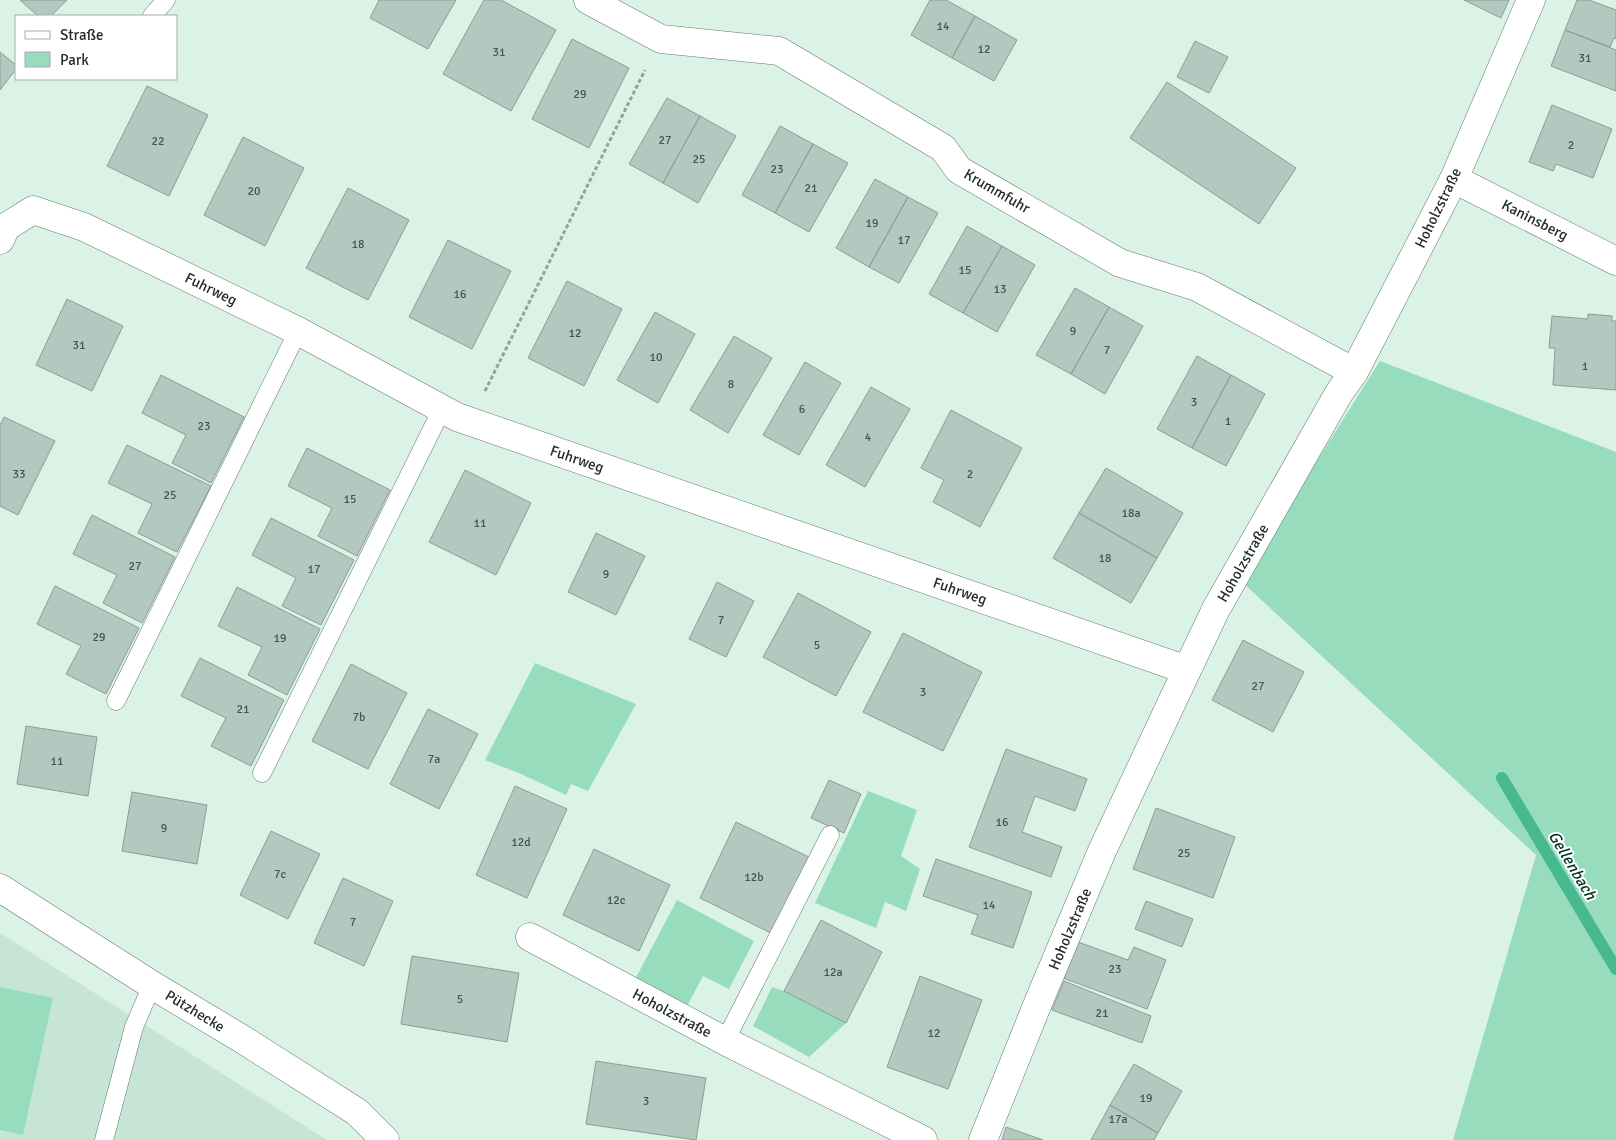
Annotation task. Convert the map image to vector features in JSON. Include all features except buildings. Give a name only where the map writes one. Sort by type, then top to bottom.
[{"type":"street","name":"Krummfuhr","points":[[588,0],[661,39],[779,51],[943,148],[959,170],[1120,263],[1197,288],[1354,372]]},
{"type":"street","name":"Hoholzstraße","points":[[983,1140],[1102,851],[1216,609],[1339,393],[1354,372],[1454,179],[1531,0]]},
{"type":"street","name":"Kaninsberg","points":[[1454,179],[1616,260]]},
{"type":"street","name":"Fuhrweg","points":[[0,240],[6,227],[33,210],[84,227],[298,331],[457,417],[1187,670]]},
{"type":"street","name":"Pützhecke","points":[[0,888],[357,1112],[385,1140]]},
{"type":"street","name":"Hoholzstraße","points":[[530,937],[725,1041],[923,1140]]},
{"type":"lane","points":[[153,15],[166,0]]},
{"type":"lane","points":[[116,701],[298,331]]},
{"type":"lane","points":[[262,773],[442,409]]},
{"type":"lane","points":[[725,1041],[830,835]]},
{"type":"lane","points":[[104,1140],[134,1026],[152,985]]},
{"type":"path","points":[[470,422],[661,39]]},
{"type":"shaded area","points":[[0,933],[327,1140],[0,1140]]},
{"type":"green space","points":[[1380,361],[1616,452],[1616,1140],[1453,1140],[1536,855],[1241,581]]},
{"type":"green space","points":[[535,663],[636,704],[588,791],[571,784],[566,795],[485,760]]},
{"type":"green space","points":[[868,791],[917,810],[901,856],[920,869],[906,911],[885,902],[876,928],[815,903]]},
{"type":"green space","points":[[677,900],[754,941],[729,989],[703,976],[683,1014],[631,987]]},
{"type":"green space","points":[[0,987],[53,998],[23,1135],[0,1130]]},
{"type":"green space","points":[[772,987],[784,991],[846,1023],[809,1057],[753,1026]]},
{"type":"waterway","name":"Gellenbach","points":[[1502,778],[1616,969]]}]
